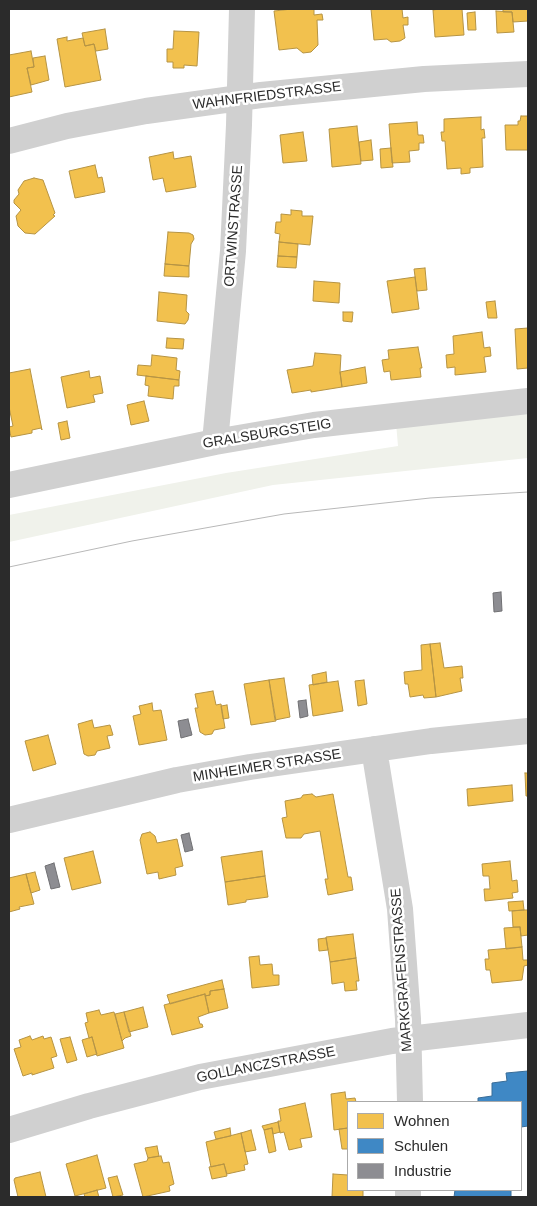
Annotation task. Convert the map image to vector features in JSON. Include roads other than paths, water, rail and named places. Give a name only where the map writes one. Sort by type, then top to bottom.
[{"type":"street","name":"ORTWINSTRASSE","points":[[215,442],[233,251],[242,9]]},
{"type":"street","name":"WAHNFRIEDSTRASSE","points":[[9,141],[67,126],[146,111],[240,98],[424,79],[528,74]]},
{"type":"street","name":"GRALSBURGSTEIG","points":[[9,485],[215,442],[314,426],[528,401]]},
{"type":"street","name":"MINHEIMER STRASSE","points":[[9,820],[176,780],[304,758],[431,741],[528,731]]},
{"type":"street","name":"MARKGRAFENSTRASSE","points":[[374,749],[400,909],[410,1101]]},
{"type":"street","name":"GOLLANCZSTRASSE","points":[[9,1130],[89,1106],[200,1077],[408,1038],[528,1024]]},
{"type":"tram line","points":[[9,567],[132,541],[284,514],[430,498],[528,492]]}]
